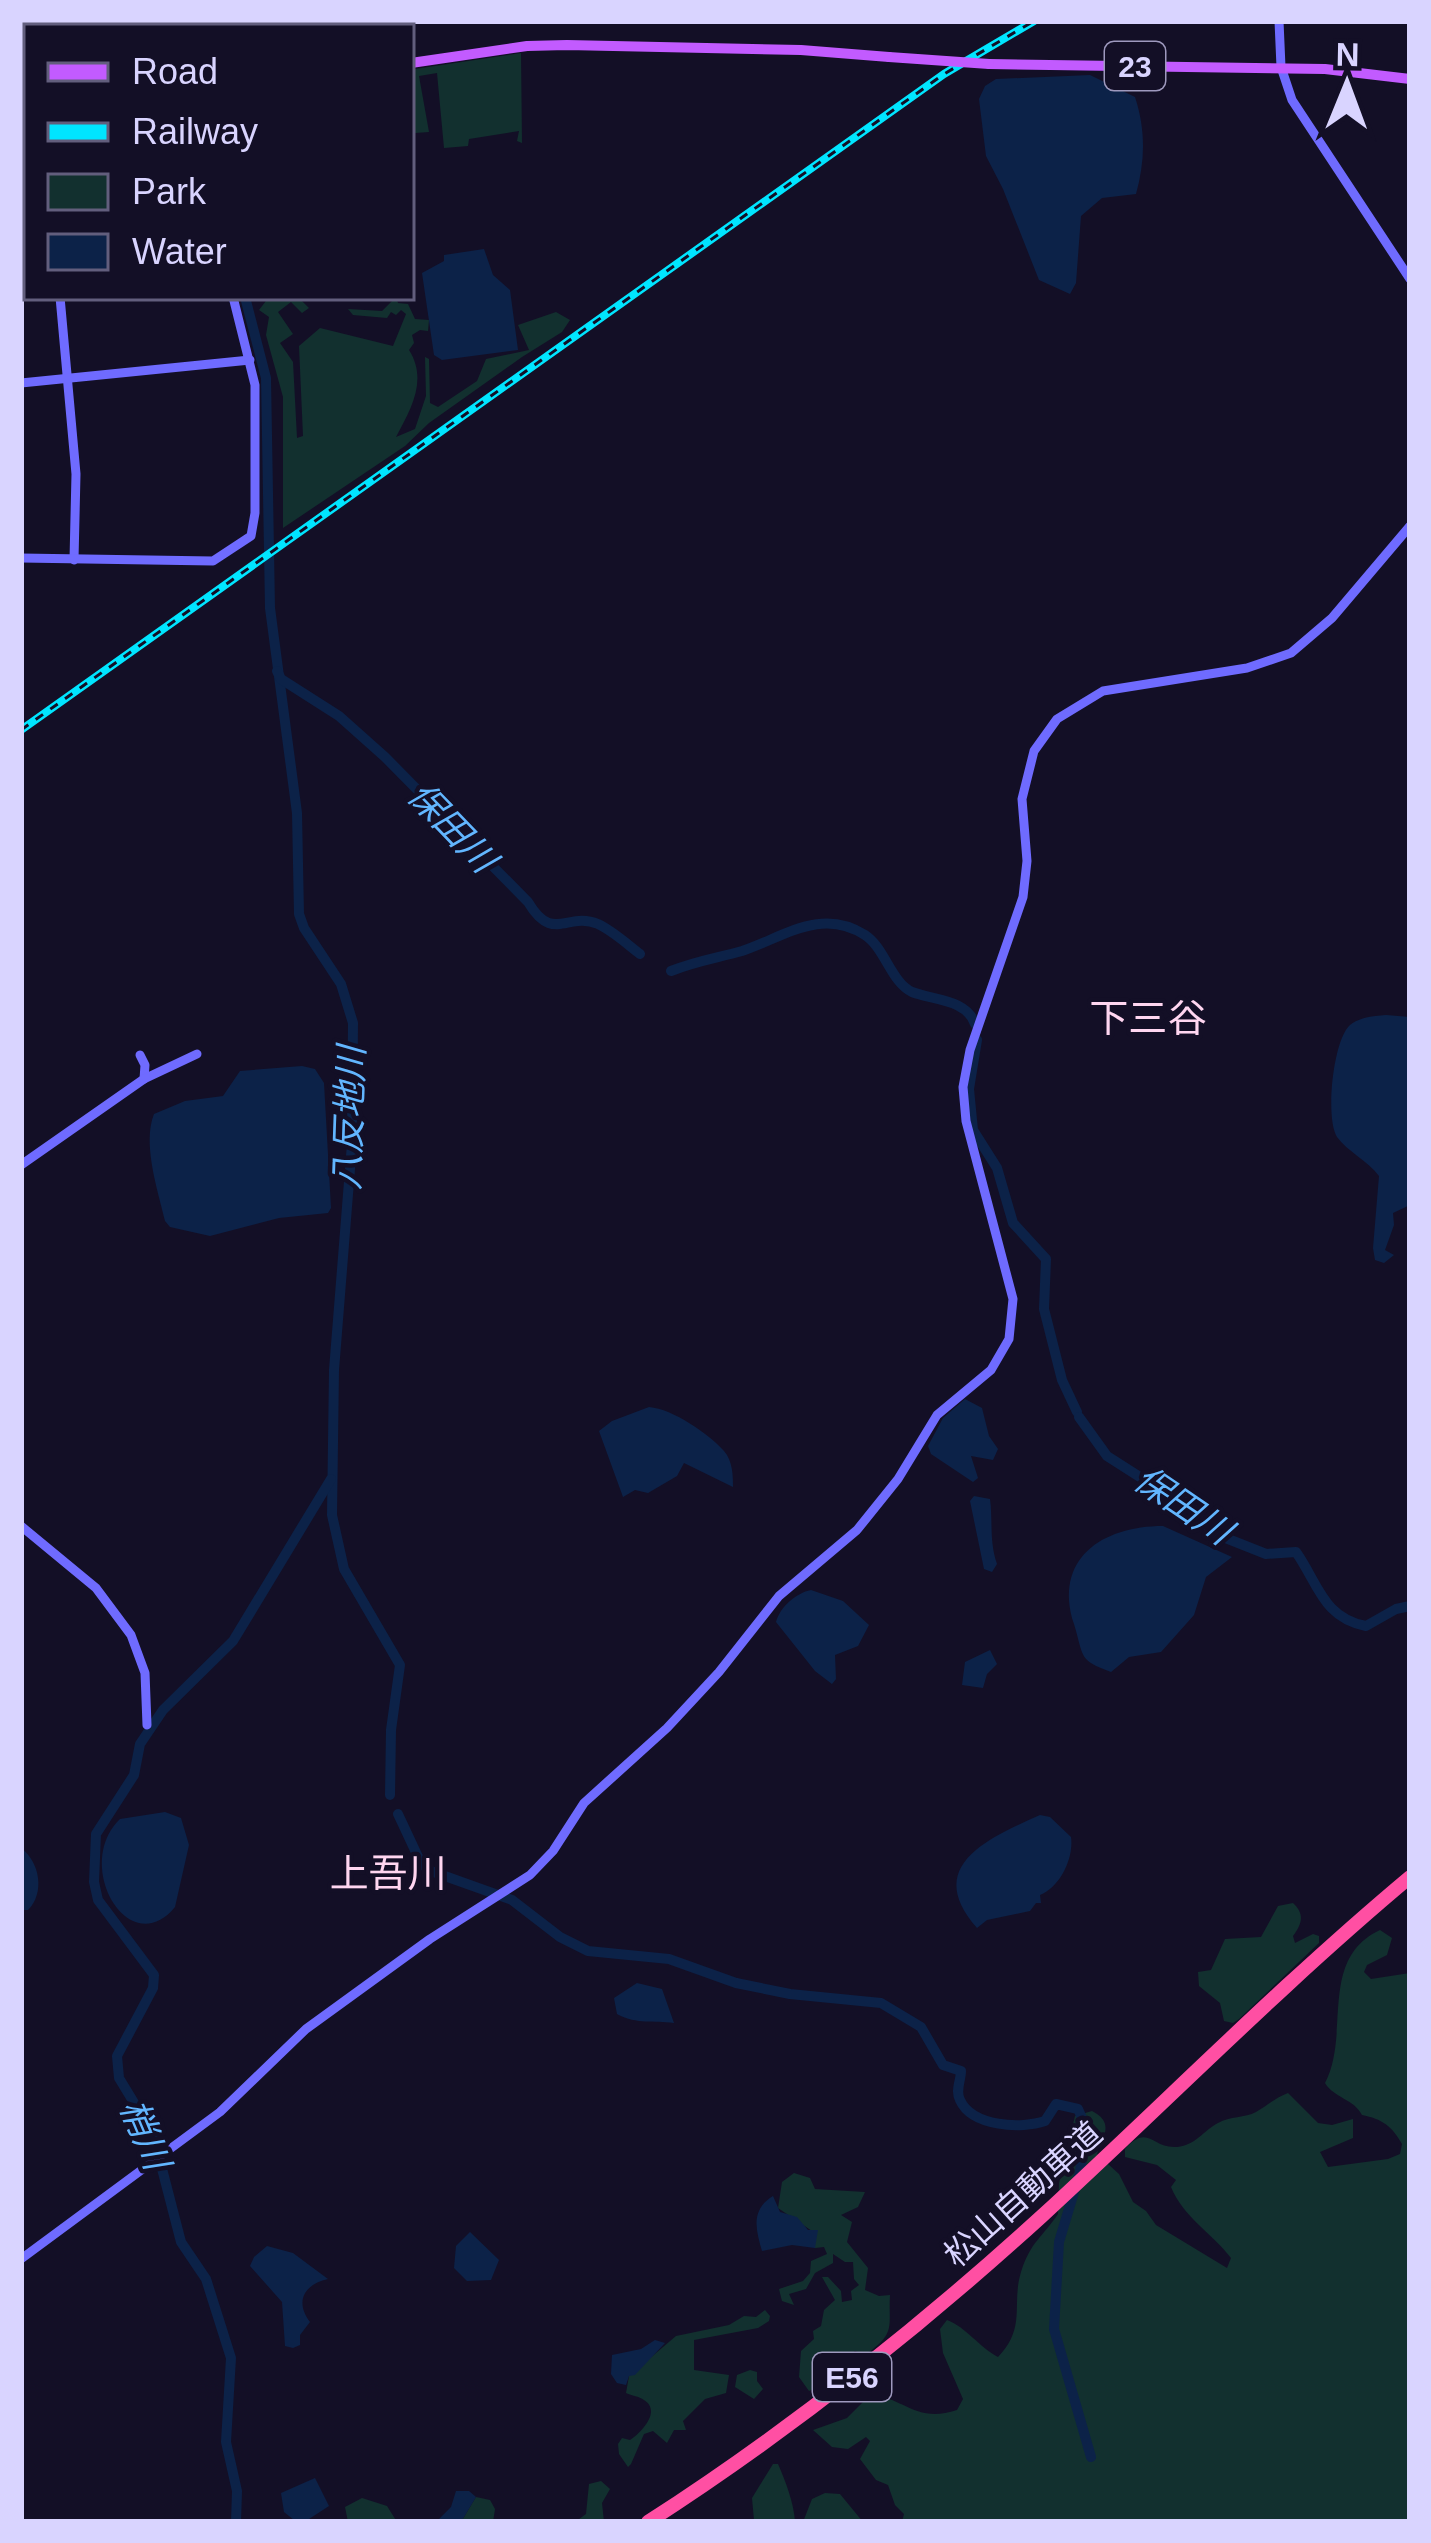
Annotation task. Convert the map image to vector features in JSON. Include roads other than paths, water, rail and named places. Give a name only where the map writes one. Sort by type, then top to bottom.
[{"type":"highway","name":"松山自動車道","points":[[648,2522],[740,2461],[868,2364],[1042,2216],[1292,1979],[1410,1877]]},
{"type":"main road","name":"23","points":[[414,63],[544,45],[801,50],[989,64],[1281,67],[1364,71],[1410,79]]},
{"type":"street","points":[[1279,21],[1281,67],[1292,100],[1410,279]]},
{"type":"street","points":[[60,300],[76,474],[74,560]]},
{"type":"street","points":[[21,558],[213,561],[251,536],[255,395],[234,300]]},
{"type":"street","points":[[21,382],[250,360]]},
{"type":"street","points":[[21,2259],[220,2112],[306,2029],[430,1939],[530,1875],[553,1851],[584,1803],[667,1728],[779,1597],[857,1530],[898,1479],[937,1415],[991,1370],[1009,1339],[1013,1299],[966,1121],[963,1087],[970,1050],[1023,897],[1027,861],[1022,799],[1034,752],[1057,718],[1103,691],[1246,668],[1291,652],[1332,618],[1410,526]]},
{"type":"street","points":[[21,1165],[144,1079],[197,1054]]},
{"type":"street","points":[[140,1055],[144,1079]]},
{"type":"street","points":[[21,1526],[96,1588],[131,1634],[146,1678],[146,1725]]},
{"type":"water","points":[[1090,75],[1135,97],[1143,158],[1136,194],[1102,198],[1081,216],[1076,283],[1070,294],[1039,280],[986,156],[979,99],[985,86],[996,79]]},
{"type":"water","points":[[484,249],[493,275],[510,290],[518,350],[442,360],[434,355],[422,273],[444,261],[444,255]]},
{"type":"water","points":[[1410,1017],[1410,1205],[1393,1213],[1385,1250],[1394,1255],[1384,1263],[1375,1260],[1373,1248],[1379,1176],[1337,1137],[1331,1097],[1344,1033],[1358,1020]]},
{"type":"water","points":[[315,1069],[324,1083],[328,1213],[279,1218],[210,1236],[170,1227],[152,1168],[154,1114],[185,1101],[223,1096],[240,1071]]},
{"type":"water","points":[[965,1399],[982,1408],[989,1436],[998,1449],[993,1460],[971,1456],[978,1478],[973,1482],[931,1454],[928,1446],[943,1418]]},
{"type":"water","points":[[649,1407],[679,1417],[717,1444],[729,1459],[733,1487],[684,1463],[677,1476],[648,1493],[635,1490],[623,1497],[599,1431]]},
{"type":"water","points":[[974,1496],[990,1499],[997,1564],[992,1572],[984,1569],[970,1501]]},
{"type":"water","points":[[1163,1526],[1232,1557],[1206,1577],[1194,1615],[1161,1652],[1129,1657],[1111,1672],[1100,1668],[1084,1656],[1074,1624],[1070,1581],[1077,1564],[1102,1540],[1120,1532]]},
{"type":"water","points":[[811,1590],[843,1601],[869,1625],[858,1646],[835,1655],[832,1684],[815,1671],[776,1622],[789,1601]]},
{"type":"water","points":[[990,1650],[997,1664],[983,1688],[962,1685],[965,1662]]},
{"type":"water","points":[[165,1812],[181,1818],[189,1845],[175,1907],[157,1921],[140,1923],[125,1916],[112,1901],[102,1860],[107,1838],[120,1819]]},
{"type":"water","points":[[1040,1815],[1050,1817],[1071,1837],[1064,1871],[1030,1911],[987,1920],[977,1928],[956,1887],[959,1871],[983,1845]]},
{"type":"water","points":[[21,1848],[38,1878],[37,1895],[28,1910],[21,1910]]},
{"type":"water","points":[[637,1983],[662,1989],[674,2023],[617,2014],[614,1998]]},
{"type":"water","points":[[773,2196],[780,2212],[797,2217],[808,2230],[818,2230],[815,2248],[792,2245],[762,2251],[758,2214]]},
{"type":"water","points":[[470,2232],[499,2260],[491,2280],[467,2281],[454,2268],[456,2246]]},
{"type":"water","points":[[267,2246],[293,2253],[328,2279],[304,2294],[303,2307],[310,2322],[300,2335],[300,2345],[293,2348],[285,2346],[282,2302],[250,2266]]},
{"type":"water","points":[[655,2340],[665,2343],[629,2376],[626,2385],[617,2383],[611,2374],[612,2355],[641,2349]]},
{"type":"water","points":[[315,2478],[329,2506],[309,2519],[294,2520],[284,2512],[281,2493]]},
{"type":"water","points":[[456,2491],[469,2491],[476,2497],[461,2522],[436,2522],[451,2507]]},
{"type":"waterway","name":"八反地川","points":[[246,300],[266,378],[270,608],[297,813],[299,914],[341,984],[353,1023],[352,1144],[334,1370],[332,1515],[344,1569],[400,1665],[391,1730],[390,1795]]},
{"type":"waterway","name":"保田川","points":[[277,671],[281,679],[339,716],[385,757],[545,921],[598,924],[640,954]]},
{"type":"waterway","name":"保田川","points":[[671,971],[803,927],[833,924],[849,927],[872,941],[912,992],[957,1005],[975,1024]]},
{"type":"waterway","name":"保田川","points":[[977,1040],[969,1089],[973,1130],[997,1168],[1013,1223],[1046,1259],[1044,1309],[1062,1380],[1077,1412]]},
{"type":"waterway","name":"保田川","points":[[1079,1417],[1107,1456],[1182,1496],[1213,1533],[1266,1554],[1296,1552],[1323,1598],[1352,1622],[1366,1626],[1410,1606]]},
{"type":"waterway","name":"梢川","points":[[236,2522],[237,2491],[226,2442],[231,2358],[206,2279],[181,2242],[153,2134],[119,2078],[117,2056],[153,1988],[154,1975],[98,1900],[96,1834],[134,1775],[140,1744],[163,1710],[233,1641],[331,1479]]},
{"type":"waterway","name":"八反地川","points":[[398,1814],[428,1870],[512,1900],[560,1937],[588,1951],[669,1959],[736,1983],[790,1994],[881,2003],[921,2027],[943,2065],[961,2071],[959,2097],[975,2116],[998,2124],[1024,2125],[1045,2121],[1056,2104],[1078,2109],[1086,2127],[1080,2172],[1059,2242],[1054,2329],[1091,2457]]},
{"type":"railway","points":[[21,730],[944,74],[1034,21]]},
{"type":"district","name":"下三谷","points":[[1148,1018]]},
{"type":"district","name":"上吾川","points":[[388,1873]]}]
